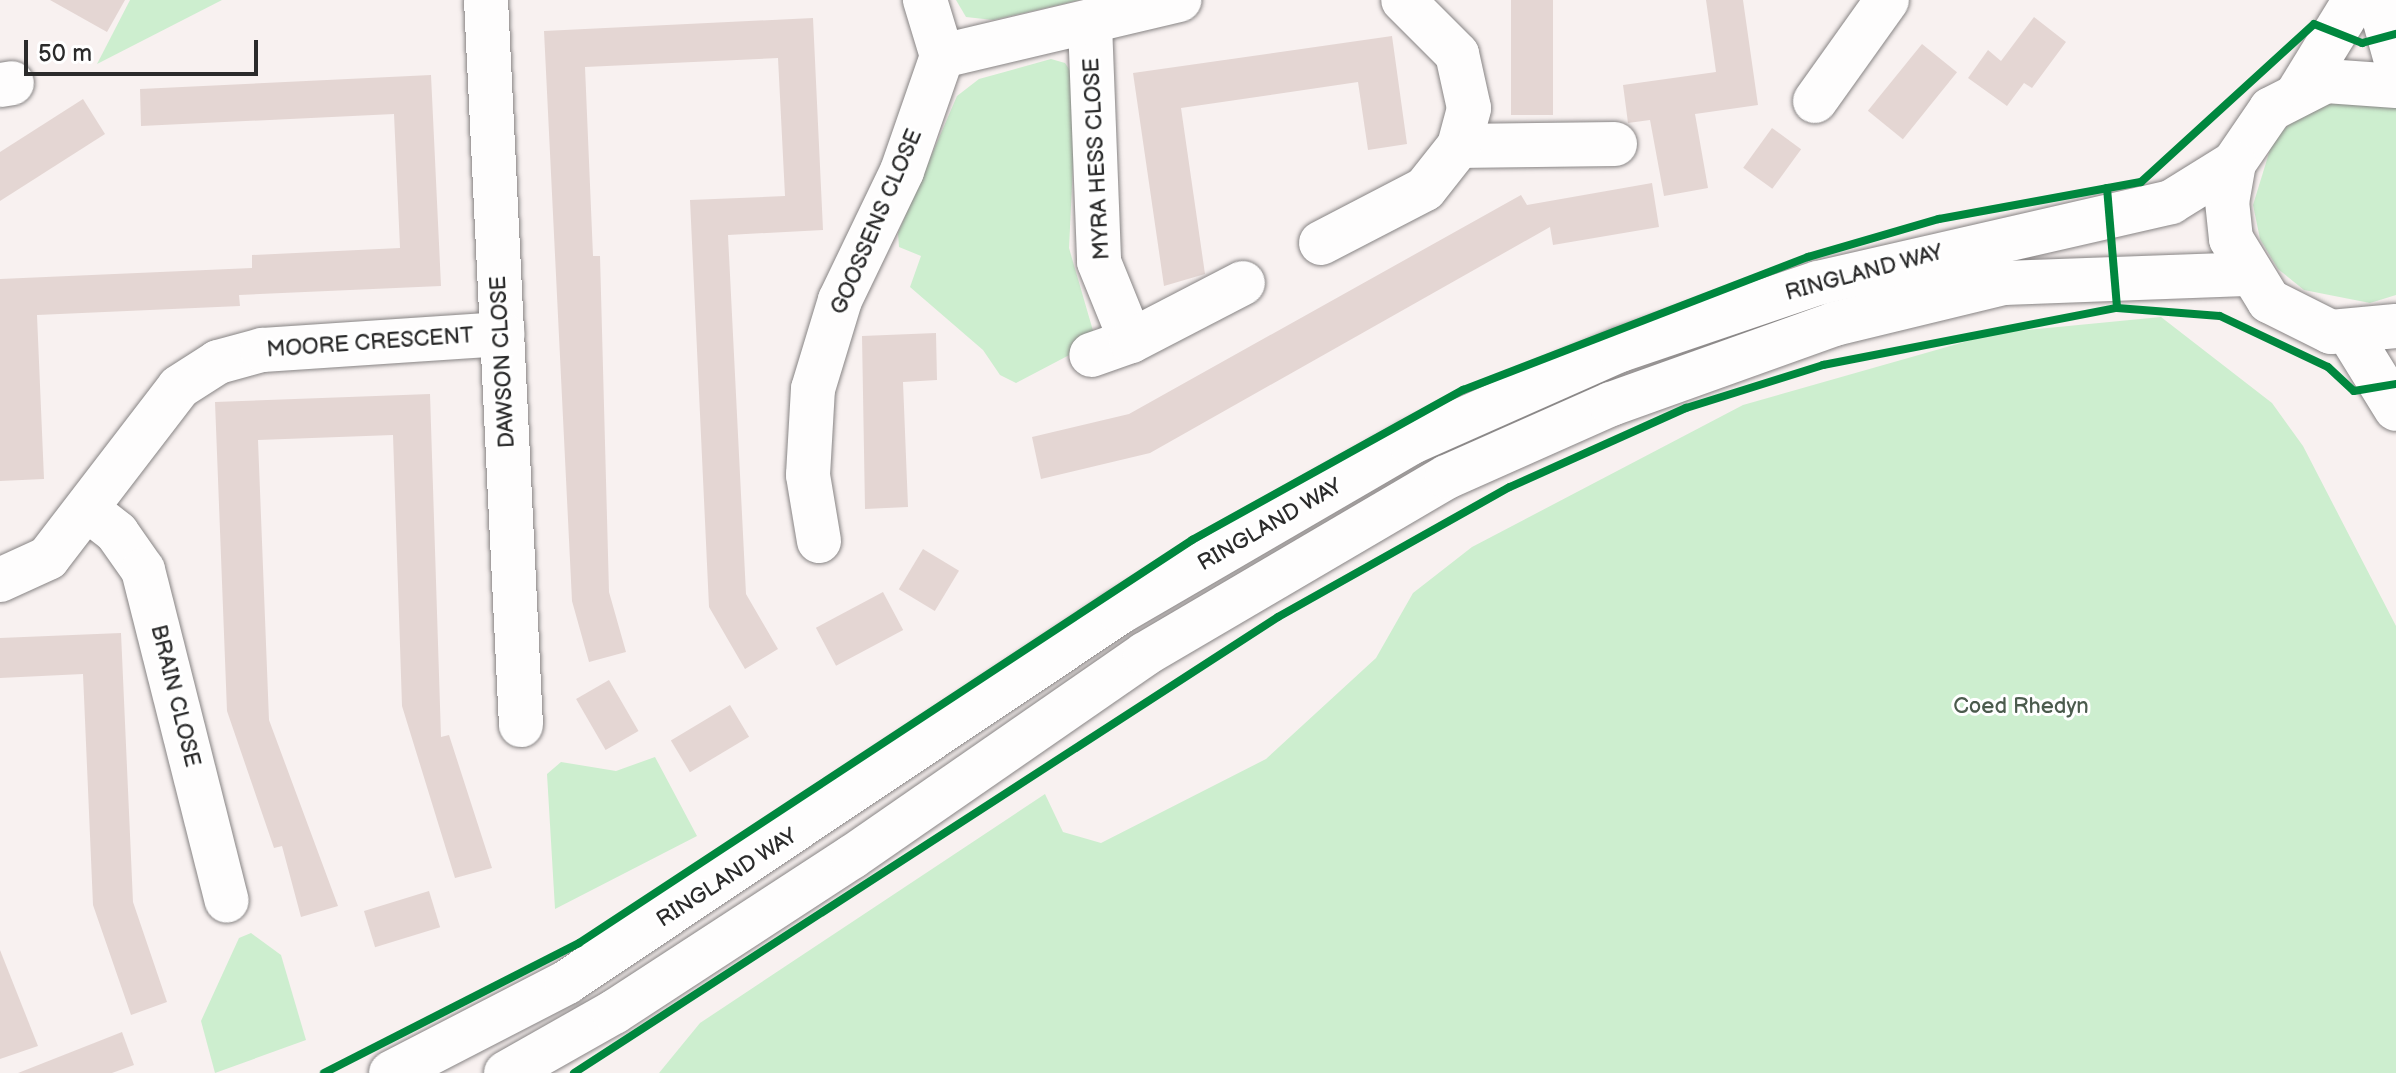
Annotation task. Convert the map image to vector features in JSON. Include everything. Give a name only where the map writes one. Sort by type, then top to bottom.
[{"type":"main road","name":"DAWSON CLOSE","points":[[486,0],[521,725]]},
{"type":"main road","points":[[925,0],[942,56],[1090,24],[1179,0]]},
{"type":"main road","points":[[1321,243],[1425,189],[1459,146],[1469,108],[1457,54],[1403,0]]},
{"type":"main road","points":[[1815,101],[1887,0]]},
{"type":"main road","points":[[2355,0],[2299,91],[2249,133],[2234,163],[2227,201],[2231,239],[2246,274],[2298,321],[2349,333],[2396,326]]},
{"type":"main road","points":[[2379,0],[2396,61]]},
{"type":"main road","name":"MYRA HESS CLOSE","points":[[1090,24],[1099,262],[1111,348],[1243,283]]},
{"type":"main road","name":"GOOSSENS CLOSE","points":[[819,541],[808,475],[813,389],[840,300],[902,171],[942,56]]},
{"type":"main road","points":[[2299,91],[2354,78],[2396,86]]},
{"type":"main road","points":[[1459,146],[1615,144]]},
{"type":"main road","name":"RINGLAND WAY","points":[[391,1073],[567,982],[1120,612],[1410,443],[1676,331],[1818,283],[2171,202],[2234,163]]},
{"type":"main road","name":"RINGLAND WAY","points":[[506,1073],[614,1012],[813,883],[1145,654],[1447,477],[1611,404],[1834,324],[2004,283],[2246,274]]},
{"type":"main road","points":[[2349,333],[2396,409]]},
{"type":"main road","name":"MOORE CRESCENT","points":[[0,580],[48,558],[88,510],[179,387],[218,362],[262,350],[502,334]]},
{"type":"main road","name":"BRAIN CLOSE","points":[[88,510],[117,533],[143,570],[227,901]]},
{"type":"green space","points":[[130,0],[222,0],[97,64]]},
{"type":"green space","points":[[956,0],[1080,0],[993,20],[966,17]]},
{"type":"green space","points":[[1051,59],[1065,63],[1077,81],[1069,248],[1096,341],[1016,383],[1000,375],[983,350],[910,287],[921,256],[899,247],[898,233],[957,96],[979,79]]},
{"type":"green space","points":[[2329,102],[2396,107],[2396,295],[2370,303],[2304,290],[2278,269],[2260,239],[2253,205],[2273,140],[2298,116]]},
{"type":"green space","name":"Coed Rhedyn","points":[[2161,317],[2272,403],[2303,446],[2396,626],[2396,1073],[659,1073],[700,1023],[1045,794],[1063,832],[1101,843],[1266,759],[1376,658],[1413,593],[1472,547],[1743,405],[1996,333]]},
{"type":"green space","points":[[655,757],[697,836],[555,909],[547,774],[561,762],[616,771]]},
{"type":"green space","points":[[251,933],[281,955],[306,1040],[215,1073],[201,1021],[239,938]]},
{"type":"building","points":[[50,0],[125,0],[107,32]]},
{"type":"building","points":[[1511,0],[1553,0],[1553,115],[1511,115]]},
{"type":"building","points":[[1706,0],[1743,0],[1758,105],[1695,114],[1708,188],[1664,196],[1650,120],[1628,123],[1623,85],[1716,72]]},
{"type":"building","points":[[2034,17],[2066,42],[2032,88],[2024,83],[2007,106],[1968,78],[1988,50],[2001,61]]},
{"type":"building","points":[[813,18],[823,230],[728,235],[746,594],[778,649],[745,669],[709,607],[690,200],[785,196],[778,58],[585,67],[593,256],[600,256],[609,592],[626,652],[589,662],[572,601],[544,31]]},
{"type":"building","points":[[1392,36],[1407,144],[1368,150],[1358,82],[1181,108],[1205,274],[1164,286],[1133,73]]},
{"type":"building","points":[[1922,44],[1957,72],[1903,139],[1868,111]]},
{"type":"building","points":[[431,75],[441,286],[239,295],[240,306],[37,315],[44,479],[0,481],[0,279],[252,268],[252,255],[400,248],[394,114],[141,126],[140,89]]},
{"type":"building","points":[[83,99],[105,134],[0,201],[0,152]]},
{"type":"building","points":[[1772,128],[1801,149],[1772,189],[1743,168]]},
{"type":"building","points":[[1652,183],[1659,227],[1553,245],[1550,227],[1150,453],[1041,479],[1032,437],[1129,414],[1521,195],[1527,205]]},
{"type":"building","points":[[936,333],[937,380],[903,382],[908,507],[865,509],[862,336]]},
{"type":"building","points":[[430,394],[441,737],[449,735],[492,868],[455,878],[402,706],[393,435],[258,440],[269,720],[338,906],[301,917],[282,846],[274,848],[227,711],[215,402]]},
{"type":"building","points":[[923,549],[959,571],[935,611],[899,589]]},
{"type":"building","points":[[883,592],[903,630],[836,666],[816,628]]},
{"type":"building","points":[[121,633],[133,902],[167,1002],[131,1015],[93,905],[83,674],[0,678],[0,638]]},
{"type":"building","points":[[609,680],[638,731],[606,750],[576,699]]},
{"type":"building","points":[[730,705],[749,737],[690,772],[671,741]]},
{"type":"building","points":[[429,891],[440,927],[375,947],[364,911]]},
{"type":"building","points":[[0,950],[38,1046],[0,1059]]},
{"type":"building","points":[[122,1032],[134,1065],[112,1073],[18,1073]]},
{"type":"cycle path","points":[[324,1073],[579,943],[1192,540],[1463,390],[1808,257],[1939,219],[2141,182],[2314,24],[2362,43],[2396,34]]},
{"type":"cycle path","points":[[2107,188],[2117,308]]},
{"type":"cycle path","points":[[574,1073],[1278,617],[1510,487],[1686,408],[1823,365],[2117,308],[2220,316],[2328,367],[2354,391],[2396,384]]}]
